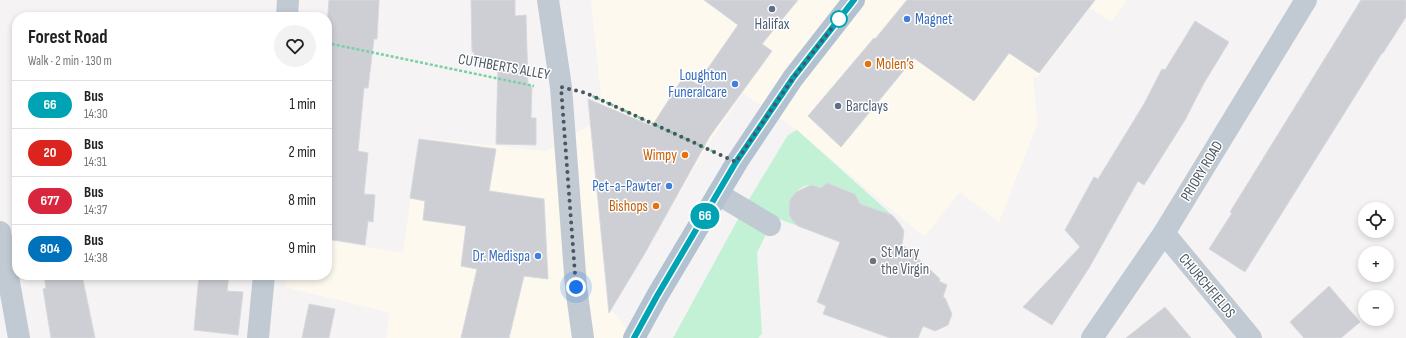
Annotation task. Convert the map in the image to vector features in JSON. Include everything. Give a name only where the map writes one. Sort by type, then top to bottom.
[{"type":"main road","points":[[634,338],[736,162],[793,78],[854,0]]},
{"type":"street","points":[[287,12],[288,0]]},
{"type":"street","points":[[548,0],[561,87],[576,287],[583,338]]},
{"type":"street","name":"PRIORY ROAD","points":[[1092,338],[1164,233],[1306,0]]},
{"type":"street","points":[[718,194],[770,225]]},
{"type":"street","points":[[0,232],[19,338]]},
{"type":"street","name":"CHURCHFIELDS","points":[[1164,233],[1251,338]]},
{"type":"street","points":[[258,338],[264,280]]},
{"type":"path","name":"CUTHBERTS ALLEY","points":[[332,44],[535,86],[561,87],[586,93],[736,162]]},
{"type":"shaded area","points":[[591,0],[1127,0],[1111,22],[1090,8],[1037,78],[1033,76],[1038,123],[999,222],[960,192],[924,237],[797,130],[743,93],[707,146],[614,305],[607,305],[634,338],[386,338],[390,313],[285,287],[286,280],[332,280],[332,241],[403,253],[419,138],[546,151],[603,117]]},
{"type":"green space","points":[[797,130],[892,215],[857,203],[855,194],[827,183],[821,188],[812,185],[802,187],[794,194],[789,209],[790,218],[798,226],[774,217],[757,253],[762,334],[758,338],[673,338],[748,201],[788,135]]},
{"type":"building","points":[[329,0],[379,0],[377,39],[374,39],[368,88],[364,88],[358,151],[368,153],[364,194],[375,195],[373,222],[368,221],[365,245],[332,240],[332,12],[328,12]]},
{"type":"building","points":[[471,0],[515,0],[515,16],[526,15],[528,86],[532,86],[531,118],[536,118],[536,145],[496,144],[498,64],[474,64],[474,52],[472,52]]},
{"type":"building","points":[[704,0],[798,0],[762,44],[772,51],[710,136],[645,253],[609,313],[588,99],[652,126],[684,76],[697,84],[738,25]]},
{"type":"building","points":[[907,0],[1095,0],[1039,73],[1009,53],[974,101],[914,58],[841,147],[808,116]]},
{"type":"building","points":[[1361,0],[1406,0],[1406,17],[1245,272],[1209,249],[1232,213],[1230,212]]},
{"type":"building","points":[[1195,21],[1229,42],[1204,83],[1185,120],[1144,185],[1138,181],[1089,268],[1052,325],[1023,307],[1080,247],[1065,230],[1094,177],[1098,179],[1144,104],[1162,69],[1165,70]]},
{"type":"building","points":[[419,139],[496,149],[489,191],[544,199],[548,279],[524,276],[509,338],[461,338],[477,269],[461,266],[466,226],[423,220],[425,201],[410,198]]},
{"type":"building","name":"St Mary the Virgin","points":[[827,183],[855,194],[860,204],[892,215],[899,223],[904,231],[902,246],[917,252],[914,255],[940,279],[939,281],[947,285],[943,297],[945,298],[952,314],[948,325],[935,331],[923,326],[918,338],[890,338],[823,314],[826,306],[817,302],[840,242],[798,226],[789,214],[789,207],[790,200],[796,192],[811,185],[821,188]]},
{"type":"building","points":[[45,280],[83,280],[95,338],[51,338],[43,289],[46,288]]},
{"type":"building","points":[[199,280],[228,280],[227,291],[243,292],[238,335],[194,330]]},
{"type":"building","points":[[1329,286],[1358,320],[1358,324],[1341,338],[1304,338],[1290,322]]},
{"type":"building","points":[[309,304],[335,309],[329,338],[302,338]]},
{"type":"building","points":[[1165,307],[1191,338],[1126,338]]},
{"type":"bus line","name":"66","points":[[634,338],[736,162],[793,78],[854,0]]},
{"type":"place","name":"Halifax","points":[[772,9]]},
{"type":"place","name":"Magnet","points":[[907,19]]},
{"type":"place","name":"Molen’s","points":[[868,64]]},
{"type":"place","name":"Loughton Funeralcare","points":[[735,84]]},
{"type":"place","name":"Barclays","points":[[838,106]]},
{"type":"place","name":"Wimpy","points":[[685,155]]},
{"type":"place","name":"Pet-a-Pawter","points":[[669,186]]},
{"type":"place","name":"Bishops","points":[[656,206]]},
{"type":"place","name":"Dr. Medispa","points":[[538,256]]},
{"type":"place","name":"St Mary the Virgin","points":[[873,261]]},
{"type":"route","points":[[576,287],[561,87],[586,93],[736,162],[793,78],[839,19]]}]
